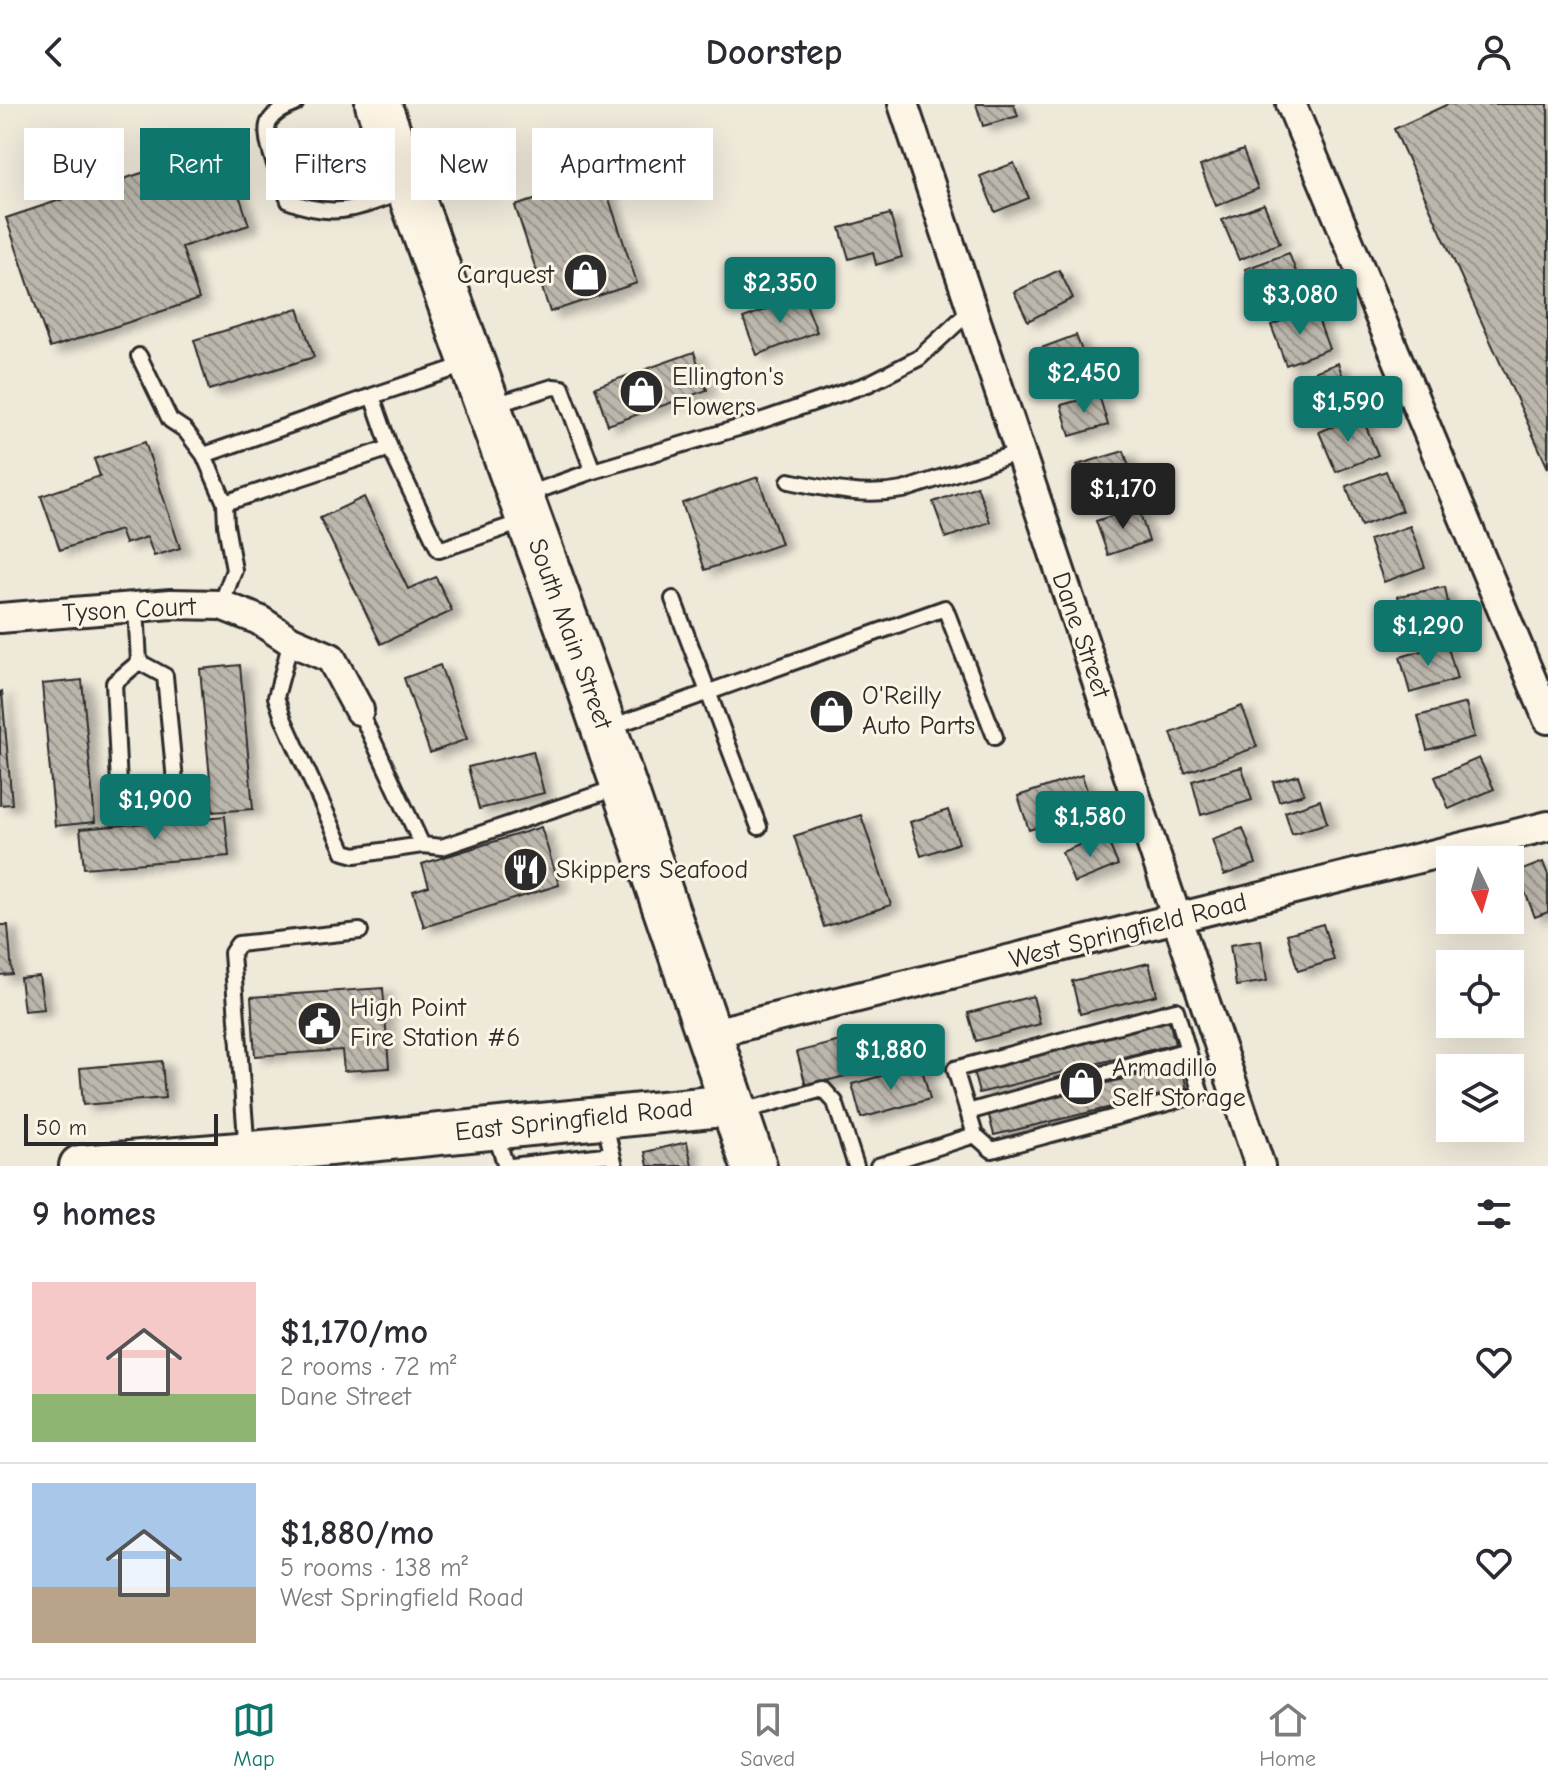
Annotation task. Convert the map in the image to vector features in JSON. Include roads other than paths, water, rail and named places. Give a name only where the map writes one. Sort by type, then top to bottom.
[{"type":"main road","name":"South Main Street","points":[[378,104],[624,786],[754,1166]]},
{"type":"street","name":"Dane Street","points":[[903,104],[1260,1166]]},
{"type":"street","points":[[1291,104],[1548,719]]},
{"type":"street","name":"Tyson Court","points":[[0,618],[171,604],[221,605],[259,620],[291,641],[331,658],[359,710]]},
{"type":"street","name":"West Springfield Road","points":[[709,1034],[1548,826]]},
{"type":"street","name":"East Springfield Road","points":[[80,1166],[494,1128],[610,1146],[734,1109]]},
{"type":"lane","points":[[295,104],[269,122],[267,136],[289,201],[308,208],[339,211],[409,190]]},
{"type":"lane","points":[[372,396],[390,448],[439,550],[593,471],[748,425],[868,384],[919,358],[972,309]]},
{"type":"lane","points":[[139,356],[170,420],[185,430],[204,455],[225,503],[234,570],[221,605]]},
{"type":"lane","points":[[204,455],[472,363]]},
{"type":"lane","points":[[488,407],[553,387],[562,388],[593,471]]},
{"type":"lane","points":[[225,503],[390,448]]},
{"type":"lane","points":[[789,481],[858,494],[884,493],[903,490],[1020,452]]},
{"type":"lane","points":[[673,599],[759,827]]},
{"type":"lane","points":[[136,607],[139,662]]},
{"type":"lane","points":[[604,730],[945,608],[995,737]]},
{"type":"lane","points":[[291,641],[276,697],[344,852],[355,855],[422,845],[442,847],[624,786]]},
{"type":"lane","points":[[139,662],[165,676],[175,781],[169,790],[126,794],[119,785],[114,683],[139,662]]},
{"type":"lane","points":[[359,710],[422,845]]},
{"type":"lane","points":[[247,1152],[232,953],[238,944],[360,931]]},
{"type":"lane","points":[[1176,1010],[1188,1050],[1201,1094],[992,1150],[975,1135],[955,1069],[1176,1010]]},
{"type":"lane","points":[[968,1112],[1188,1050]]},
{"type":"lane","points":[[734,1109],[823,1089],[835,1102],[856,1166]]},
{"type":"lane","points":[[494,1128],[506,1166]]},
{"type":"lane","points":[[878,1166],[975,1135]]},
{"type":"lane","points":[[512,1166],[610,1146]]},
{"type":"place","name":"Carquest","points":[[585,275]]},
{"type":"place","name":"Ellington's Flowers","points":[[641,392]]},
{"type":"place","name":"O'Reilly Auto Parts","points":[[831,711]]},
{"type":"place","name":"Skippers Seafood","points":[[525,870]]},
{"type":"place","name":"High Point Fire Station #6","points":[[319,1023]]},
{"type":"place","name":"Armadillo Self Storage","points":[[1081,1083]]}]
